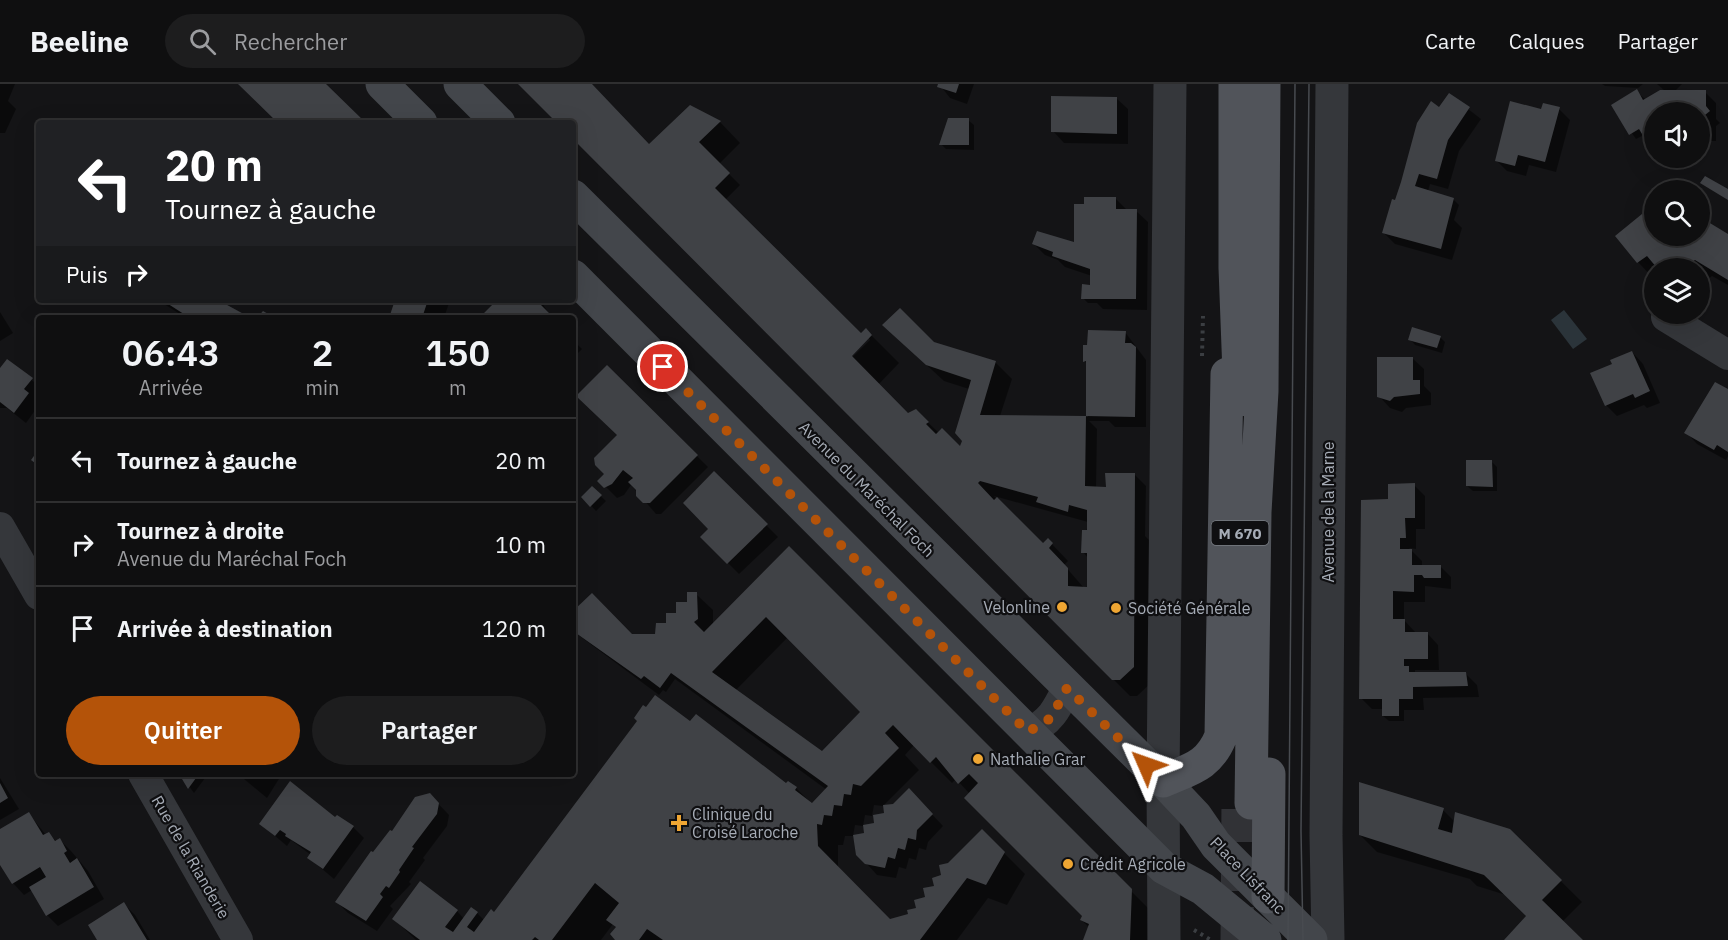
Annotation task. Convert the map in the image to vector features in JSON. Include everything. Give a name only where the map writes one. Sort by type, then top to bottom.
[{"type":"main road","points":[[382,84],[418,120]]},
{"type":"main road","points":[[460,84],[497,120]]},
{"type":"main road","name":"M 670","points":[[1235,84],[1235,268],[1240,412],[1244,801],[1262,391],[1264,84]]},
{"type":"main road","name":"Avenue du Maréchal Foch","points":[[576,199],[1163,781]]},
{"type":"main road","points":[[1163,781],[1202,764],[1216,747],[1221,736],[1227,390],[1235,268]]},
{"type":"main road","points":[[576,279],[1164,868]]},
{"type":"main road","points":[[1262,391],[1268,468],[1269,552],[1267,940]]},
{"type":"main road","name":"Place Lisfranc","points":[[1163,781],[1196,816],[1216,845],[1311,940]]},
{"type":"main road","name":"Place Lisfranc","points":[[1164,868],[1203,889],[1267,940]]},
{"type":"street","points":[[1164,940],[1163,781],[1170,84]]},
{"type":"street","name":"Avenue de la Marne","points":[[1328,940],[1326,824],[1332,84]]},
{"type":"street","points":[[1679,324],[1728,355]]},
{"type":"street","points":[[0,527],[36,589]]},
{"type":"street","points":[[1028,732],[1051,718],[1067,688]]},
{"type":"street","name":"Rue de la Rianderie","points":[[145,777],[238,940]]},
{"type":"shaded area","points":[[1564,310],[1587,339],[1573,349],[1551,320]]},
{"type":"building","points":[[238,84],[326,84],[363,120],[275,120]]},
{"type":"building","points":[[518,84],[592,84],[649,144],[690,105],[721,121],[699,142],[730,173],[715,188],[861,333],[866,328],[872,335],[852,356],[908,413],[916,409],[929,422],[926,424],[936,434],[942,428],[960,446],[962,441],[955,433],[971,380],[926,365],[882,325],[900,308],[934,342],[996,361],[980,415],[1086,416],[1085,486],[1106,487],[1105,473],[1135,473],[1134,667],[1120,680],[1112,680],[576,142],[576,120],[554,120]],"holes":[[[980,481],[1038,497],[1036,502],[1068,512],[1069,505],[1087,510],[1087,530],[1082,530],[1081,553],[1087,553],[1087,587],[1068,586],[1068,568],[1049,548],[1053,543],[1048,538],[1043,543],[997,497],[994,500],[978,483]]]},
{"type":"building","points":[[938,84],[959,84],[956,93],[937,87]]},
{"type":"building","points":[[1637,89],[1643,100],[1660,90],[1706,90],[1706,102],[1644,102],[1644,137],[1639,129],[1629,135],[1611,105]]},
{"type":"building","points":[[1449,93],[1470,107],[1448,140],[1437,179],[1419,174],[1415,186],[1454,198],[1441,249],[1382,233],[1392,199],[1395,200],[1401,182],[1417,123],[1431,101],[1439,107]]},
{"type":"building","points":[[1051,96],[1117,97],[1117,134],[1051,132]]},
{"type":"building","points":[[1510,101],[1541,109],[1543,103],[1560,107],[1545,162],[1518,155],[1515,166],[1495,161]]},
{"type":"building","points":[[948,118],[969,118],[969,145],[939,145]]},
{"type":"building","points":[[1705,176],[1728,189],[1728,200],[1710,189],[1710,180],[1702,180]]},
{"type":"building","points":[[1084,197],[1116,197],[1116,209],[1137,209],[1136,299],[1081,299],[1082,284],[1090,285],[1090,269],[1052,256],[1053,252],[1032,244],[1037,231],[1074,242],[1074,204],[1084,204]]},
{"type":"building","points":[[1644,212],[1644,246],[1710,246],[1710,223],[1728,234],[1728,280],[1710,269],[1710,258],[1649,258],[1647,256],[1637,263],[1615,236]]},
{"type":"building","points":[[167,303],[224,303],[246,315],[185,315]]},
{"type":"building","points":[[394,303],[427,303],[423,315],[390,315]]},
{"type":"building","points":[[494,303],[539,303],[551,315],[482,315]]},
{"type":"building","points":[[1412,327],[1441,336],[1437,348],[1408,340]]},
{"type":"building","points":[[1088,330],[1126,331],[1125,343],[1131,343],[1136,347],[1135,417],[1086,416],[1086,361],[1083,362],[1083,345],[1087,345]]},
{"type":"building","points":[[1632,351],[1650,391],[1635,398],[1633,394],[1605,406],[1590,373],[1612,364],[1610,360]]},
{"type":"building","points":[[1377,357],[1413,357],[1413,380],[1420,380],[1420,394],[1394,397],[1390,401],[1377,397]]},
{"type":"building","points":[[7,359],[33,378],[24,389],[29,393],[14,413],[0,402],[0,368]]},
{"type":"building","points":[[607,365],[698,455],[650,503],[643,503],[636,496],[636,490],[628,482],[633,478],[623,470],[612,484],[604,488],[597,481],[604,474],[595,465],[594,458],[617,435],[576,396]]},
{"type":"building","points":[[1715,382],[1728,389],[1728,452],[1717,445],[1714,450],[1684,433]]},
{"type":"building","points":[[36,453],[36,464],[31,460]]},
{"type":"building","points":[[1466,460],[1492,460],[1493,487],[1466,486]]},
{"type":"building","points":[[714,471],[768,524],[727,564],[700,537],[708,529],[683,503]]},
{"type":"building","points":[[1415,483],[1415,518],[1405,518],[1406,538],[1400,538],[1400,549],[1412,549],[1412,565],[1441,565],[1441,578],[1424,578],[1422,575],[1414,575],[1414,592],[1393,591],[1393,619],[1405,619],[1405,632],[1428,632],[1428,659],[1404,659],[1404,666],[1409,666],[1409,672],[1466,672],[1468,686],[1413,687],[1413,699],[1399,699],[1399,716],[1382,716],[1382,699],[1359,699],[1361,500],[1388,499],[1388,484]]},
{"type":"building","points":[[592,486],[602,495],[590,507],[581,497]]},
{"type":"building","points":[[789,546],[1132,889],[1130,940],[1083,940],[1089,924],[1080,920],[1082,916],[964,798],[978,783],[969,774],[958,784],[936,757],[930,763],[893,725],[885,733],[899,748],[861,786],[853,784],[851,795],[844,794],[842,806],[834,805],[832,816],[824,815],[822,825],[817,824],[818,846],[890,919],[908,914],[907,910],[916,908],[914,900],[925,897],[923,888],[934,886],[932,878],[941,875],[939,865],[948,863],[982,829],[1005,852],[986,885],[967,878],[920,940],[663,940],[647,929],[639,940],[615,940],[610,934],[616,927],[606,920],[619,903],[595,883],[552,940],[539,940],[535,937],[532,940],[420,940],[392,919],[420,881],[458,910],[445,927],[453,932],[471,907],[478,912],[467,927],[474,932],[491,909],[494,912],[637,721],[634,718],[643,705],[646,707],[655,695],[690,721],[696,714],[786,783],[788,781],[797,787],[795,790],[812,803],[828,786],[671,673],[660,688],[644,676],[641,679],[576,633],[576,608],[592,593],[632,634],[655,634],[656,623],[666,623],[666,613],[676,613],[676,602],[687,602],[687,592],[697,592],[698,619],[694,622],[704,632]],"holes":[[[766,617],[860,712],[822,751],[712,672]]]},
{"type":"building","points":[[181,777],[197,777],[188,789]]},
{"type":"building","points":[[290,781],[335,817],[337,815],[354,826],[323,869],[307,858],[311,852],[285,836],[286,834],[280,830],[275,836],[259,824]]},
{"type":"building","points":[[1359,782],[1444,808],[1438,829],[1452,833],[1455,812],[1510,829],[1562,880],[1542,900],[1583,940],[1504,940],[1526,916],[1484,875],[1359,835]]},
{"type":"building","points":[[0,783],[8,798],[0,803]]},
{"type":"building","points":[[909,788],[933,814],[917,830],[916,840],[908,838],[905,850],[898,848],[895,859],[888,857],[885,868],[865,864],[856,855],[853,835],[864,833],[863,825],[874,823],[873,815],[884,813],[883,805],[893,804]]},
{"type":"building","points":[[430,793],[439,803],[437,814],[412,847],[414,848],[389,888],[386,886],[380,894],[383,897],[366,921],[335,902],[371,851],[373,852],[390,830],[392,831],[415,797]]},
{"type":"building","points":[[29,812],[43,835],[49,832],[55,841],[60,838],[67,851],[64,853],[70,863],[77,858],[94,887],[46,916],[29,887],[46,877],[40,867],[12,884],[0,865],[0,829]]},
{"type":"building","points":[[124,902],[147,940],[97,940],[88,925]]},
{"type":"tunnel","points":[[1237,940],[1238,799]]},
{"type":"tram line","points":[[1288,940],[1295,84]]},
{"type":"tram line","points":[[1303,940],[1301,831],[1309,84]]},
{"type":"place","name":"Velonline","points":[[1062,607]]},
{"type":"place","name":"Société Générale","points":[[1116,608]]},
{"type":"place","name":"Nathalie Grar","points":[[978,759]]},
{"type":"place","name":"Clinique du Croisé Laroche","points":[[679,823]]},
{"type":"place","name":"Crédit Agricole","points":[[1068,864]]},
{"type":"route","points":[[663,367],[1028,732],[1041,727],[1051,718],[1067,688],[1146,765]]}]
